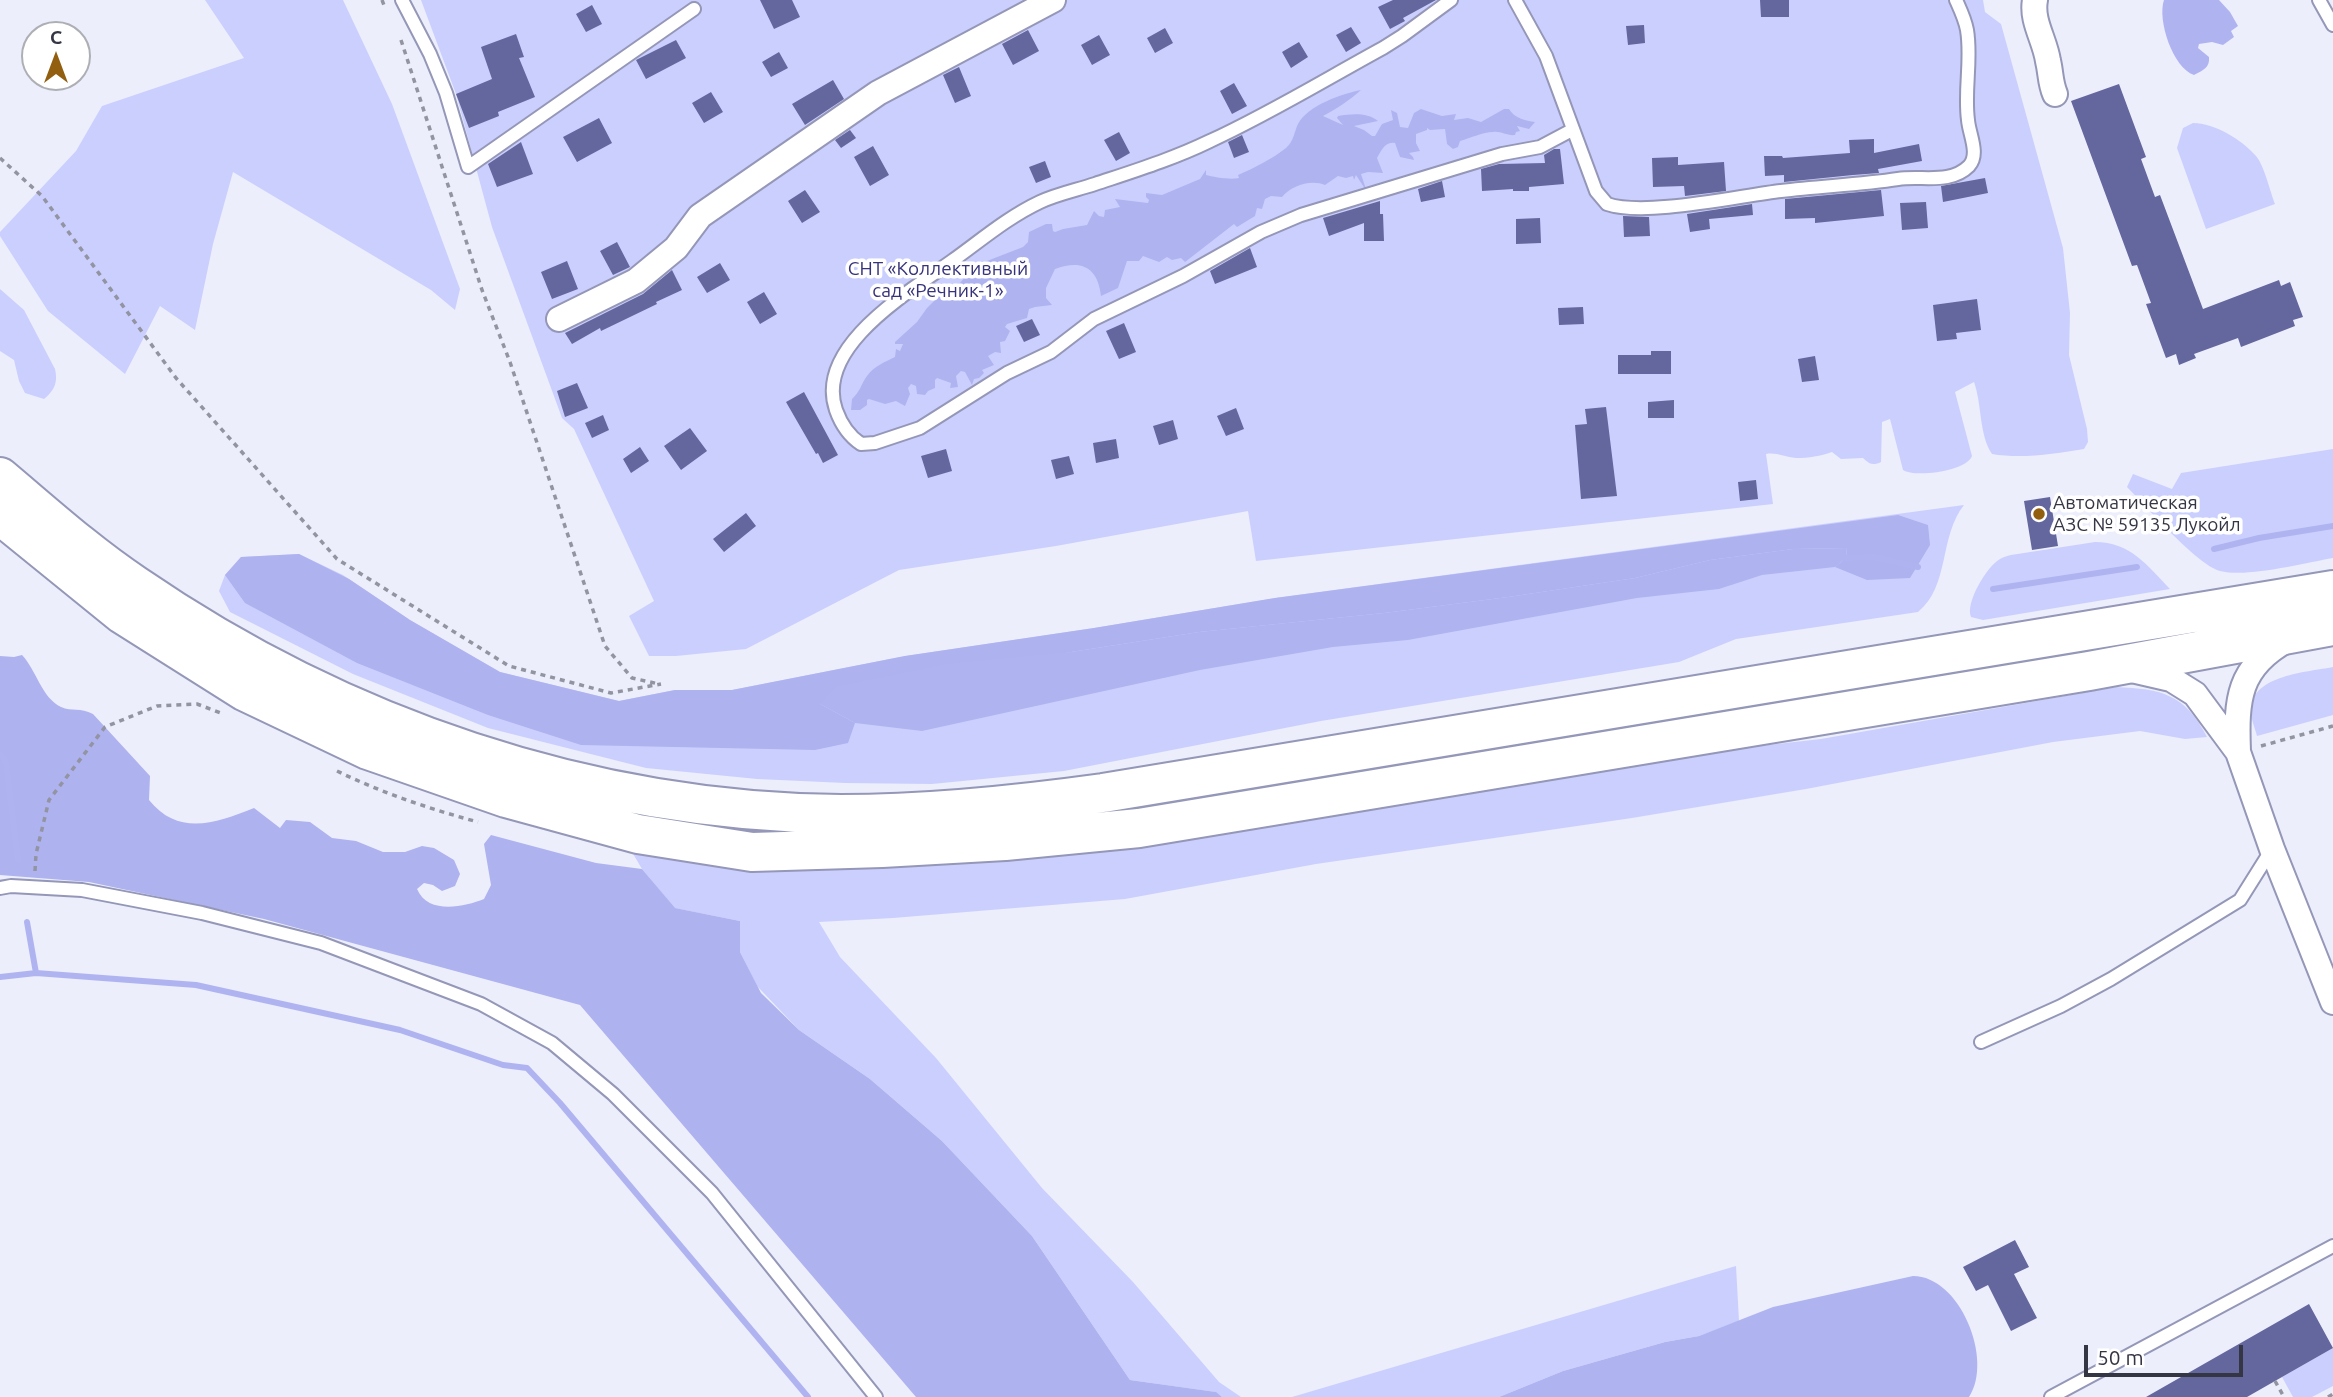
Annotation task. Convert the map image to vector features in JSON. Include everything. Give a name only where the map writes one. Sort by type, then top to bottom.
[{"type":"main road","points":[[0,477],[133,584],[200,628],[287,677],[358,710],[511,765],[596,786],[693,803],[775,811],[840,814],[926,812],[1014,805],[1103,793],[2333,590]]},
{"type":"main road","points":[[0,515],[122,614],[244,691],[368,750],[506,799],[638,834],[752,852],[1005,841],[1139,828],[2089,671],[2325,627]]},
{"type":"street","points":[[559,319],[636,281],[676,248],[701,216],[878,93],[1053,0]]},
{"type":"street","points":[[2035,0],[2035,14],[2048,59],[2049,80],[2055,94]]},
{"type":"street","points":[[2238,752],[2237,707],[2248,673],[2277,645],[2325,627]]},
{"type":"street","points":[[2089,671],[2130,669],[2147,672],[2185,686],[2205,705],[2238,752],[2272,849],[2333,1002]]},
{"type":"lane","points":[[402,0],[430,54],[446,93],[468,166],[694,9]]},
{"type":"lane","points":[[1451,0],[1383,48],[1213,140],[1142,169],[1044,200],[1017,214],[894,303],[874,320],[849,348],[837,368],[832,388],[835,407],[844,426],[861,444],[875,443],[920,428],[1007,373],[1045,356],[1094,319],[1183,276],[1277,225],[1301,215],[1477,161],[1540,147],[1572,130]]},
{"type":"lane","points":[[1515,0],[1546,56],[1597,191],[1607,204],[1615,207],[1673,205],[1780,191],[1954,175],[1972,163],[1974,150],[1968,120],[1967,31],[1956,0]]},
{"type":"lane","points":[[2319,0],[2333,25]]},
{"type":"lane","points":[[1982,1042],[2061,1006],[2111,979],[2240,900],[2272,849]]},
{"type":"lane","points":[[0,888],[11,886],[82,890],[202,913],[321,943],[481,1004],[552,1043],[613,1094],[712,1193],[876,1397]]},
{"type":"lane","points":[[2051,1397],[2332,1250]]},
{"type":"path","points":[[382,0],[387,11]]},
{"type":"path","points":[[0,158],[42,196],[176,377],[337,559],[509,666],[611,693],[662,684],[632,678],[605,646],[510,362],[482,290],[407,51],[398,32]]},
{"type":"path","points":[[34,887],[36,854],[49,800],[105,727],[157,706]]},
{"type":"path","points":[[2238,752],[2333,726]]},
{"type":"path","points":[[2275,1381],[2284,1397]]},
{"type":"path","points":[[2328,1397],[2333,1394]]},
{"type":"green space","points":[[205,0],[343,0],[392,104],[460,289],[455,310],[431,290],[233,172],[213,244],[195,330],[160,306],[125,374],[48,311],[0,232],[76,151],[102,106],[244,58]]},
{"type":"green space","name":"СНТ «Коллективный сад «Речник-1»","points":[[421,0],[1983,0],[1985,12],[2001,24],[2063,248],[2070,313],[2069,355],[2088,442],[2084,449],[2050,454],[1992,454],[1985,438],[1974,382],[1955,392],[1972,456],[1961,466],[1940,472],[1918,473],[1903,470],[1890,419],[1882,422],[1881,462],[1878,463],[1871,464],[1863,458],[1841,459],[1832,452],[1801,458],[1766,454],[1773,504],[1256,561],[1248,511],[1056,546],[899,570],[746,649],[649,656],[629,616],[654,601],[574,429],[562,418],[492,227],[456,94]]},
{"type":"green space","points":[[2193,123],[2219,129],[2250,150],[2262,165],[2275,204],[2206,229],[2177,148],[2183,128]]},
{"type":"green space","points":[[0,289],[24,310],[55,369],[55,386],[44,399],[25,393],[14,360],[0,351]]},
{"type":"green space","points":[[2333,449],[2333,558],[2292,566],[2245,573],[2220,571],[2198,558],[2127,487],[2133,474],[2172,489],[2181,473]]},
{"type":"green space","points":[[1964,505],[1951,531],[1935,589],[1918,612],[1736,639],[1679,662],[1321,721],[1064,771],[932,784],[757,779],[646,768],[488,728],[353,674],[230,612],[219,591],[225,575],[241,557],[299,554],[343,575],[410,620],[500,672],[619,701],[675,690],[732,690],[905,656],[1275,598]]},
{"type":"green space","points":[[2095,542],[2118,546],[2137,556],[2170,589],[1983,620],[1971,617],[1971,603],[1978,585],[2000,559]]},
{"type":"green space","points":[[2333,667],[2333,715],[2257,736],[2251,709],[2254,698],[2261,689],[2283,677]]},
{"type":"green space","points":[[2116,687],[2159,692],[2181,703],[2190,711],[2207,737],[2185,739],[2140,731],[2053,742],[1806,789],[1632,818],[1316,864],[1125,899],[819,922],[840,957],[936,1058],[1042,1188],[1133,1282],[1219,1382],[1241,1397],[1222,1397],[1215,1392],[1130,1380],[1032,1236],[942,1141],[870,1079],[799,1030],[757,986],[740,952],[740,921],[674,908],[642,869],[632,852],[697,860],[1548,770],[1821,739]]},
{"type":"green space","points":[[1736,1266],[1739,1321],[1699,1336],[1665,1342],[1563,1371],[1499,1397],[1292,1397]]},
{"type":"green space","points":[[2333,1348],[2333,1386],[2312,1397],[2293,1397],[2282,1377]]},
{"type":"shaded area","points":[[2164,0],[2219,0],[2238,26],[2231,31],[2234,37],[2223,45],[2212,42],[2199,44],[2198,48],[2209,57],[2209,61],[2205,68],[2194,75],[2186,71],[2173,53],[2165,31],[2162,9]]},
{"type":"shaded area","points":[[1361,90],[1323,116],[1343,125],[1338,116],[1369,116],[1378,121],[1354,126],[1372,136],[1375,136],[1382,124],[1393,120],[1391,110],[1397,113],[1400,127],[1408,128],[1414,113],[1421,109],[1442,116],[1456,114],[1454,120],[1468,118],[1481,122],[1504,109],[1509,109],[1517,117],[1535,122],[1529,129],[1517,126],[1520,131],[1515,135],[1485,133],[1460,141],[1458,147],[1453,149],[1447,144],[1445,129],[1427,128],[1416,134],[1420,151],[1409,153],[1414,160],[1400,157],[1395,143],[1384,147],[1377,158],[1383,173],[1361,174],[1367,192],[1356,175],[1354,180],[1353,176],[1338,176],[1325,185],[1308,183],[1282,197],[1271,196],[1265,199],[1262,209],[1257,208],[1255,216],[1237,227],[1234,224],[1185,262],[1181,258],[1172,260],[1167,257],[1159,262],[1143,256],[1139,261],[1127,261],[1118,288],[1101,296],[1096,278],[1087,268],[1073,265],[1055,269],[1046,288],[1046,298],[1052,305],[1029,309],[1027,318],[1007,324],[1005,327],[1010,331],[1005,341],[1000,342],[1001,353],[995,352],[988,356],[994,365],[982,370],[984,373],[974,379],[972,385],[965,372],[961,371],[956,376],[958,387],[950,388],[951,383],[937,378],[935,388],[925,395],[917,394],[916,386],[911,384],[905,406],[896,401],[885,404],[869,399],[867,405],[860,410],[851,410],[852,399],[865,379],[880,365],[895,357],[896,349],[900,351],[903,344],[895,342],[938,297],[960,283],[974,266],[1023,247],[1028,242],[1029,232],[1046,224],[1052,224],[1055,232],[1087,225],[1094,211],[1104,217],[1105,210],[1120,207],[1115,199],[1148,203],[1146,193],[1162,195],[1200,179],[1206,170],[1206,175],[1209,176],[1239,178],[1238,175],[1286,148],[1298,124],[1309,111],[1335,98]]},
{"type":"shaded area","points":[[1898,515],[1928,525],[1930,545],[1910,578],[1867,580],[1835,567],[1846,558],[1847,548],[1793,549],[1710,560],[1635,578],[1508,597],[1199,632],[1071,652],[820,704],[855,723],[848,743],[815,750],[581,745],[488,715],[357,663],[245,603],[225,575],[241,557],[299,554],[349,579],[410,620],[500,672],[619,701],[675,690],[732,690],[905,656],[1275,598]]},
{"type":"shaded area","points":[[1847,548],[1846,558],[1835,567],[1762,575],[1719,589],[1637,598],[1408,640],[1333,647],[1200,670],[922,731],[855,723],[820,704],[835,687],[947,664],[1071,652],[1199,632],[1508,597],[1635,578],[1710,560],[1793,549]]},
{"type":"shaded area","points":[[22,655],[54,703],[93,714],[150,776],[149,800],[173,819],[198,824],[254,808],[280,828],[286,820],[310,822],[332,838],[356,841],[383,852],[405,852],[422,846],[434,848],[454,860],[460,874],[455,886],[442,891],[424,883],[417,889],[429,903],[447,907],[484,899],[491,885],[484,844],[491,835],[596,863],[642,869],[675,908],[740,921],[740,952],[761,993],[799,1030],[870,1079],[942,1141],[1032,1236],[1130,1380],[1216,1392],[1222,1397],[916,1397],[580,1005],[264,919],[89,882],[0,875],[0,656]]},
{"type":"shaded area","points":[[1913,1276],[1930,1280],[1945,1290],[1968,1323],[1975,1342],[1977,1362],[1976,1381],[1969,1397],[1499,1397],[1563,1371],[1665,1342],[1699,1336],[1773,1307]]},
{"type":"building","points":[[760,0],[792,0],[800,17],[774,29]]},
{"type":"building","points":[[1393,0],[1436,0],[1403,18],[1405,21],[1390,29],[1378,7]]},
{"type":"building","points":[[1760,0],[1789,0],[1789,17],[1761,17]]},
{"type":"building","points":[[592,5],[602,24],[586,32],[576,14]]},
{"type":"building","points":[[1644,25],[1645,43],[1628,45],[1626,26]]},
{"type":"building","points":[[1351,27],[1361,43],[1346,52],[1336,35]]},
{"type":"building","points":[[1165,28],[1173,43],[1155,53],[1147,38]]},
{"type":"building","points":[[1028,30],[1039,51],[1013,65],[1002,44]]},
{"type":"building","points":[[516,34],[524,57],[519,58],[535,97],[498,112],[499,116],[469,128],[456,94],[492,79],[481,47]]},
{"type":"building","points":[[1099,35],[1110,55],[1092,65],[1081,45]]},
{"type":"building","points":[[676,40],[686,58],[646,79],[636,60]]},
{"type":"building","points":[[1299,42],[1308,57],[1291,68],[1282,52]]},
{"type":"building","points":[[779,52],[788,68],[771,77],[762,62]]},
{"type":"building","points":[[959,67],[971,96],[955,103],[943,75]]},
{"type":"building","points":[[833,80],[844,99],[805,125],[792,104]]},
{"type":"building","points":[[1234,83],[1247,106],[1232,114],[1220,91]]},
{"type":"building","points":[[2119,84],[2146,157],[2141,159],[2155,197],[2160,195],[2203,309],[2279,280],[2281,286],[2290,282],[2303,317],[2293,320],[2295,326],[2241,347],[2238,338],[2194,354],[2196,358],[2179,365],[2176,354],[2166,358],[2146,304],[2151,303],[2137,265],[2132,266],[2071,101]]},
{"type":"building","points":[[711,92],[723,112],[704,123],[692,103]]},
{"type":"building","points":[[599,118],[612,143],[577,162],[563,137]]},
{"type":"building","points":[[850,130],[856,138],[841,148],[835,140]]},
{"type":"building","points":[[1119,132],[1130,153],[1116,161],[1104,140]]},
{"type":"building","points":[[1242,135],[1249,152],[1234,158],[1228,142]]},
{"type":"building","points":[[1874,139],[1874,153],[1919,144],[1922,161],[1878,169],[1879,173],[1784,182],[1784,175],[1765,176],[1764,156],[1783,158],[1850,153],[1849,140]]},
{"type":"building","points":[[521,142],[533,174],[497,187],[488,164]]},
{"type":"building","points":[[873,146],[889,175],[870,186],[854,157]]},
{"type":"building","points":[[1554,149],[1560,149],[1564,184],[1529,187],[1529,191],[1482,191],[1481,169],[1499,164],[1545,163],[1544,155]]},
{"type":"building","points":[[1678,157],[1678,165],[1724,162],[1726,191],[1685,196],[1684,186],[1653,187],[1652,158]]},
{"type":"building","points":[[1045,161],[1051,177],[1036,183],[1029,167]]},
{"type":"building","points":[[1985,178],[1988,193],[1943,202],[1941,186]]},
{"type":"building","points":[[1442,181],[1445,197],[1421,202],[1418,189]]},
{"type":"building","points":[[805,190],[820,212],[802,223],[788,201]]},
{"type":"building","points":[[1881,190],[1884,216],[1815,223],[1815,218],[1785,219],[1785,199]]},
{"type":"building","points":[[1380,201],[1384,241],[1364,241],[1364,223],[1329,236],[1323,218]]},
{"type":"building","points":[[1926,202],[1928,228],[1902,230],[1900,203]]},
{"type":"building","points":[[1752,204],[1753,215],[1709,219],[1710,229],[1690,232],[1687,214]]},
{"type":"building","points":[[1623,216],[1649,217],[1650,236],[1624,237]]},
{"type":"building","points":[[1540,218],[1541,243],[1516,244],[1516,219]]},
{"type":"building","points":[[617,242],[630,267],[613,275],[600,251]]},
{"type":"building","points":[[1250,248],[1257,267],[1215,284],[1210,271]]},
{"type":"building","points":[[567,261],[578,289],[552,299],[541,272]]},
{"type":"building","points":[[720,263],[730,280],[707,293],[697,277]]},
{"type":"building","points":[[672,270],[682,290],[572,344],[565,333],[643,294]]},
{"type":"building","points":[[764,292],[777,314],[760,324],[747,302]]},
{"type":"building","points":[[1977,299],[1981,330],[1956,333],[1957,339],[1937,341],[1933,305]]},
{"type":"building","points":[[1583,307],[1584,324],[1559,325],[1558,308]]},
{"type":"building","points":[[1032,319],[1040,335],[1024,342],[1016,326]]},
{"type":"building","points":[[1124,323],[1136,352],[1119,359],[1106,331]]},
{"type":"building","points":[[1651,351],[1671,351],[1671,374],[1618,374],[1618,355],[1651,355]]},
{"type":"building","points":[[1815,356],[1819,380],[1802,382],[1798,359]]},
{"type":"building","points":[[577,383],[588,408],[565,417],[557,391]]},
{"type":"building","points":[[804,392],[838,455],[823,463],[786,402]]},
{"type":"building","points":[[1674,400],[1674,418],[1648,418],[1648,402]]},
{"type":"building","points":[[1606,407],[1617,496],[1581,499],[1575,425],[1587,424],[1585,409]]},
{"type":"building","points":[[1236,408],[1244,429],[1226,436],[1217,416]]},
{"type":"building","points":[[603,415],[609,430],[592,438],[585,423]]},
{"type":"building","points":[[1173,420],[1178,439],[1159,445],[1153,426]]},
{"type":"building","points":[[690,428],[707,451],[681,470],[664,446]]},
{"type":"building","points":[[1116,439],[1119,458],[1096,463],[1093,443]]},
{"type":"building","points":[[640,447],[649,461],[631,473],[623,459]]},
{"type":"building","points":[[946,449],[952,471],[928,478],[921,456]]},
{"type":"building","points":[[1069,456],[1074,474],[1056,479],[1051,460]]},
{"type":"building","points":[[1756,480],[1758,499],[1740,501],[1738,482]]},
{"type":"building","points":[[2050,497],[2058,546],[2032,550],[2024,501]]},
{"type":"building","points":[[746,513],[756,526],[724,552],[713,539]]},
{"type":"building","points":[[2015,1240],[2029,1267],[2014,1274],[2037,1318],[2011,1331],[1988,1285],[1976,1291],[1963,1267]]},
{"type":"building","points":[[2309,1304],[2333,1348],[2247,1397],[2146,1397]]},
{"type":"waterway","points":[[2214,549],[2259,538],[2333,526]]},
{"type":"waterway","points":[[1846,558],[1874,557],[1918,567]]},
{"type":"waterway","points":[[1993,589],[2137,567]]},
{"type":"waterway","points":[[0,754],[6,762],[18,860]]},
{"type":"waterway","points":[[27,922],[36,973]]},
{"type":"waterway","points":[[0,977],[36,973],[196,985],[400,1030],[503,1065],[527,1068],[560,1103],[808,1397]]},
{"type":"place","name":"Автоматическая АЗС № 59135 Лукойл","points":[[2039,514]]}]
